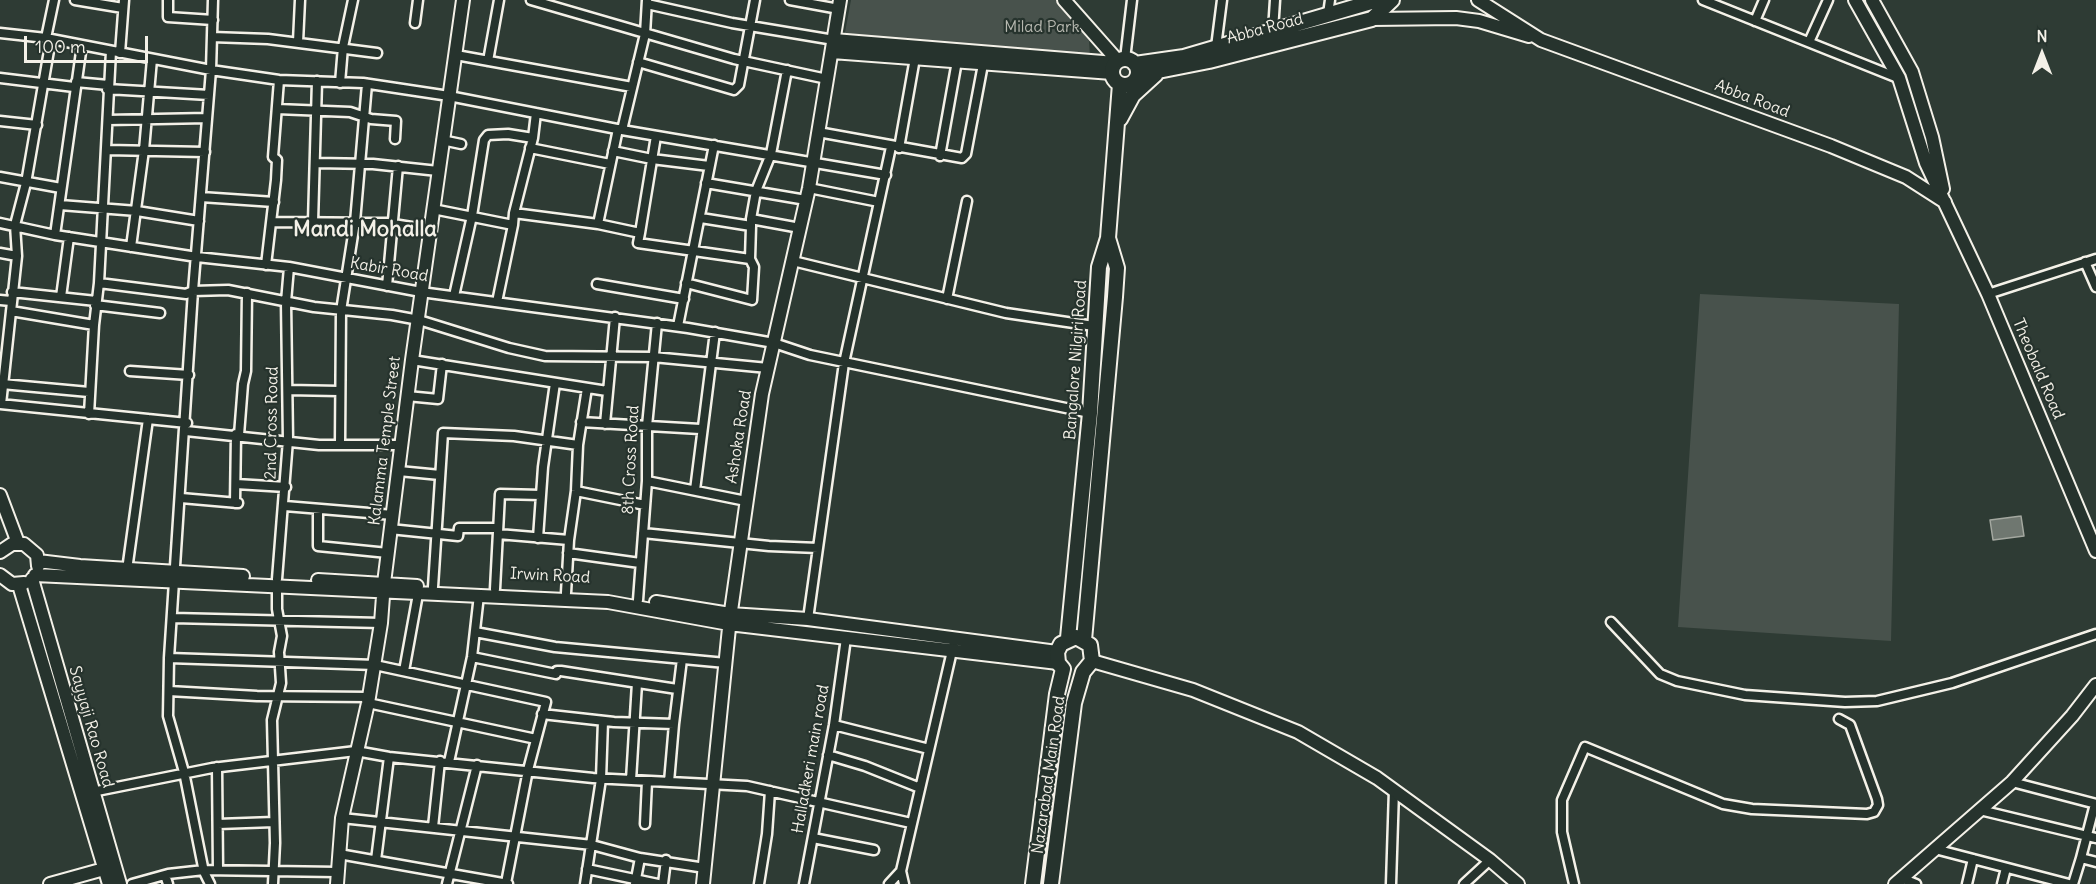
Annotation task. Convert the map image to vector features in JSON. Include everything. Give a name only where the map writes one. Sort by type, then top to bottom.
[{"type":"main road","name":"Kalamma Temple Street","points":[[337,878],[342,818],[375,665],[407,396],[463,0]]},
{"type":"main road","points":[[1064,0],[1123,68]]},
{"type":"main road","points":[[1372,19],[1392,0]]},
{"type":"main road","name":"Abba Road","points":[[1478,0],[1541,40]]},
{"type":"main road","name":"Theobald Road","points":[[1855,0],[1899,78],[1926,163],[1988,294],[2096,550]]},
{"type":"main road","name":"Theobald Road","points":[[1872,0],[1912,72],[1932,137],[1945,202]]},
{"type":"main road","points":[[833,46],[1123,68],[1178,58],[1373,1]]},
{"type":"main road","name":"Ashoka Road","points":[[703,884],[730,619],[746,501],[768,368],[808,194],[840,5]]},
{"type":"main road","name":"Abba Road","points":[[1123,68],[1172,69],[1372,19],[1456,18],[1489,23],[1831,146],[1906,177],[1945,202]]},
{"type":"main road","points":[[833,46],[957,62],[984,58]]},
{"type":"main road","name":"Bangalore Nilgiri Road","points":[[1068,638],[1090,413],[1099,267],[1108,238],[1116,126],[1123,68]]},
{"type":"main road","points":[[1116,126],[1129,102],[1144,82],[1172,69]]},
{"type":"main road","points":[[1108,238],[1117,268],[1084,639],[1093,652],[1092,660],[1194,690],[1298,732],[1394,790],[1490,860],[1518,884]]},
{"type":"main road","points":[[0,495],[18,543]]},
{"type":"main road","points":[[0,552],[7,546],[18,543],[29,547],[38,561],[33,577]]},
{"type":"main road","name":"Irwin Road","points":[[38,561],[176,577],[383,588],[495,589],[638,600],[730,619],[846,638],[951,652],[1060,661]]},
{"type":"main road","points":[[0,575],[6,581],[19,585],[33,577],[176,577]]},
{"type":"main road","name":"Sayyaji Rao Road","points":[[33,577],[92,792],[120,884]]},
{"type":"main road","name":"Sayyaji Rao Road","points":[[19,585],[106,876]]},
{"type":"main road","name":"Irwin Road","points":[[383,588],[418,594],[608,602],[730,619],[808,619],[955,638],[1060,661]]},
{"type":"main road","points":[[1033,884],[1057,694],[1061,644],[1068,638],[1084,639]]},
{"type":"main road","name":"Nazarabad Main Road","points":[[1051,884],[1074,703],[1083,672],[1092,660]]},
{"type":"main road","points":[[1898,881],[2012,782],[2072,716],[2096,685]]},
{"type":"main road","points":[[50,884],[106,876]]},
{"type":"main road","points":[[78,884],[106,876]]},
{"type":"street","points":[[54,0],[37,125],[15,225],[17,256],[11,311],[4,335],[1,404],[148,419],[238,435],[319,445],[402,445]]},
{"type":"street","points":[[75,0],[124,4],[108,87],[104,210],[99,241],[99,283],[89,414]]},
{"type":"street","points":[[168,0],[168,17],[213,20]]},
{"type":"street","points":[[210,884],[204,870],[184,772],[168,716],[169,658],[186,427],[193,291],[211,70],[213,0]]},
{"type":"street","points":[[298,42],[300,0]]},
{"type":"street","points":[[340,82],[343,46],[353,0]]},
{"type":"street","points":[[415,23],[418,0]]},
{"type":"street","points":[[488,61],[499,0]]},
{"type":"street","points":[[531,0],[552,2],[645,34],[744,61],[827,79]]},
{"type":"street","points":[[638,62],[731,91],[739,85],[755,0]]},
{"type":"street","points":[[790,0],[840,5]]},
{"type":"street","points":[[1123,68],[1132,0]]},
{"type":"street","points":[[1216,47],[1222,0]]},
{"type":"street","points":[[1273,31],[1275,0]]},
{"type":"street","points":[[1328,15],[1330,0]]},
{"type":"street","points":[[1703,0],[1899,78]]},
{"type":"street","points":[[1755,21],[1764,0]]},
{"type":"street","points":[[1809,42],[1828,0]]},
{"type":"street","points":[[598,224],[613,151],[645,34],[647,2],[833,46]]},
{"type":"street","points":[[0,33],[48,39],[211,70],[279,80],[367,84],[450,96],[620,130],[886,175]]},
{"type":"street","points":[[212,37],[343,46],[377,53]]},
{"type":"street","points":[[55,235],[82,45]]},
{"type":"street","points":[[456,55],[632,87]]},
{"type":"street","points":[[808,619],[844,363],[861,279],[886,175],[895,148],[915,58]]},
{"type":"street","points":[[818,132],[958,159],[966,154],[984,58]]},
{"type":"street","points":[[131,246],[144,150],[152,59]]},
{"type":"street","points":[[940,156],[957,62]]},
{"type":"street","points":[[686,283],[752,300],[754,267],[750,259],[751,223],[756,191],[771,154],[787,70]]},
{"type":"street","points":[[0,78],[44,84],[108,87],[148,93],[209,95]]},
{"type":"street","points":[[266,265],[277,160],[273,157],[279,80]]},
{"type":"street","points":[[313,222],[317,81]]},
{"type":"street","points":[[340,444],[341,311],[355,222],[367,84]]},
{"type":"street","points":[[277,109],[317,110],[396,121],[395,140]]},
{"type":"street","points":[[497,302],[514,213],[533,138],[536,113]]},
{"type":"street","points":[[108,120],[207,118]]},
{"type":"street","points":[[0,122],[37,125]]},
{"type":"street","points":[[454,296],[485,138],[508,134],[533,138]]},
{"type":"street","points":[[656,136],[638,243],[750,259]]},
{"type":"street","points":[[442,140],[461,144]]},
{"type":"street","points":[[678,326],[714,145]]},
{"type":"street","points":[[530,148],[610,164]]},
{"type":"street","points":[[107,150],[205,152]]},
{"type":"street","points":[[613,151],[652,159],[709,166]]},
{"type":"street","points":[[316,163],[398,166],[438,171]]},
{"type":"street","points":[[387,286],[398,166]]},
{"type":"street","points":[[0,177],[61,188]]},
{"type":"street","points":[[706,183],[756,191],[879,202]]},
{"type":"street","points":[[201,197],[274,202]]},
{"type":"street","points":[[947,299],[967,201]]},
{"type":"street","points":[[60,205],[137,211],[199,220]]},
{"type":"street","points":[[433,209],[513,225]]},
{"type":"street","points":[[514,213],[598,224],[640,233]]},
{"type":"street","points":[[701,218],[800,228]]},
{"type":"street","points":[[272,222],[355,222],[393,224],[430,230]]},
{"type":"street","name":"Kabir Road","points":[[0,223],[55,235],[197,257],[289,267],[421,292],[715,332],[774,343],[844,363],[1090,413]]},
{"type":"street","points":[[61,297],[69,237]]},
{"type":"street","points":[[0,253],[17,256]]},
{"type":"street","points":[[1988,294],[2096,259]]},
{"type":"street","points":[[793,261],[1006,314],[1094,326]]},
{"type":"street","points":[[2085,262],[2096,287]]},
{"type":"street","name":"2nd Cross Road","points":[[273,884],[272,720],[279,696],[282,636],[277,582],[285,506],[288,440],[286,302],[289,267]]},
{"type":"street","points":[[99,283],[186,294],[193,291],[228,290],[341,311],[419,320],[508,348],[545,356],[653,357],[768,368]]},
{"type":"street","points":[[597,284],[684,299]]},
{"type":"street","points":[[181,498],[237,503],[238,435],[246,371],[247,293]]},
{"type":"street","points":[[0,300],[12,296],[61,297],[160,313]]},
{"type":"street","points":[[11,311],[94,325]]},
{"type":"street","points":[[605,424],[615,317]]},
{"type":"street","name":"8th Cross Road","points":[[638,600],[647,481],[647,426],[657,323]]},
{"type":"street","points":[[695,490],[700,429],[715,332]]},
{"type":"street","points":[[412,360],[608,391]]},
{"type":"street","points":[[407,396],[438,399],[442,364]]},
{"type":"street","points":[[130,371],[189,375]]},
{"type":"street","points":[[538,538],[546,440],[555,383]]},
{"type":"street","points":[[2,384],[89,392]]},
{"type":"street","points":[[566,593],[578,445],[586,388]]},
{"type":"street","points":[[288,390],[339,391]]},
{"type":"street","points":[[127,570],[148,419]]},
{"type":"street","points":[[581,422],[700,429]]},
{"type":"street","points":[[433,587],[443,433],[546,440],[578,445]]},
{"type":"street","points":[[399,471],[440,475]]},
{"type":"street","points":[[647,481],[746,501]]},
{"type":"street","points":[[236,484],[285,487]]},
{"type":"street","points":[[576,491],[645,505]]},
{"type":"street","points":[[495,589],[501,494],[541,495]]},
{"type":"street","points":[[285,506],[393,515]]},
{"type":"street","points":[[318,509],[318,546],[388,552]]},
{"type":"street","points":[[390,530],[458,536],[459,528],[569,540]]},
{"type":"street","points":[[643,533],[818,548]]},
{"type":"street","points":[[568,553],[640,563]]},
{"type":"street","points":[[404,671],[418,594]]},
{"type":"street","points":[[434,827],[445,762],[467,685],[479,595]]},
{"type":"street","points":[[173,618],[381,623]]},
{"type":"street","points":[[1611,622],[1660,674],[1677,681],[1745,695],[1845,702],[1877,701],[1952,683],[2096,634]]},
{"type":"street","points":[[474,632],[555,647],[726,663]]},
{"type":"street","name":"Halladkeri main road","points":[[804,884],[834,725],[846,638]]},
{"type":"street","points":[[904,884],[901,871],[955,638]]},
{"type":"street","points":[[472,657],[556,674],[557,671],[561,671],[677,689]]},
{"type":"street","points":[[169,658],[375,665],[546,702],[528,770],[507,884],[449,871],[339,854]]},
{"type":"street","points":[[669,782],[677,689],[682,659]]},
{"type":"street","points":[[631,780],[637,683]]},
{"type":"street","points":[[169,691],[368,700],[536,739]]},
{"type":"street","points":[[543,714],[634,724],[674,724]]},
{"type":"street","points":[[1574,884],[1562,832],[1562,800],[1585,747],[1723,804],[1752,809],[1867,814],[1874,812],[1878,806],[1877,799],[1850,725],[1839,719]]},
{"type":"street","points":[[585,884],[601,779],[603,721]]},
{"type":"street","points":[[834,725],[929,749]]},
{"type":"street","points":[[92,792],[184,772],[356,751],[389,757],[601,779],[714,783],[770,791],[911,823]]},
{"type":"street","points":[[828,755],[865,766],[920,788]]},
{"type":"street","points":[[376,860],[389,757]]},
{"type":"street","points":[[447,884],[477,765]]},
{"type":"street","points":[[217,767],[219,870]]},
{"type":"street","points":[[645,824],[647,781]]},
{"type":"street","points":[[1935,849],[2071,884],[2096,804],[2012,782]]},
{"type":"street","points":[[1391,884],[1394,790]]},
{"type":"street","points":[[759,884],[767,834],[770,791]]},
{"type":"street","points":[[1980,810],[2096,838]]},
{"type":"street","points":[[342,818],[461,829],[592,845],[640,858],[666,860],[705,868]]},
{"type":"street","points":[[218,824],[274,822]]},
{"type":"street","points":[[813,838],[874,850]]},
{"type":"street","points":[[635,881],[640,858]]},
{"type":"street","points":[[2081,858],[2096,862]]},
{"type":"street","points":[[1967,884],[1972,859]]},
{"type":"street","points":[[663,884],[666,860]]},
{"type":"street","points":[[1464,884],[1490,860]]},
{"type":"street","points":[[2002,884],[2006,868]]},
{"type":"street","points":[[588,869],[635,881],[658,884]]},
{"type":"street","points":[[132,884],[165,874],[204,870],[274,871],[337,878]]},
{"type":"street","points":[[889,884],[901,871]]},
{"type":"street","points":[[165,874],[168,884]]},
{"type":"street","points":[[1898,881],[1916,884]]},
{"type":"green space","name":"Milad Park","points":[[851,0],[1058,0],[1089,41],[1090,57],[844,38]]},
{"type":"green space","points":[[1700,294],[1899,304],[1891,641],[1678,627]]},
{"type":"shaded area","points":[[2021,516],[2024,536],[1993,540],[1990,520]]},
{"type":"district","name":"Mandi Mohalla","points":[[365,230]]}]
